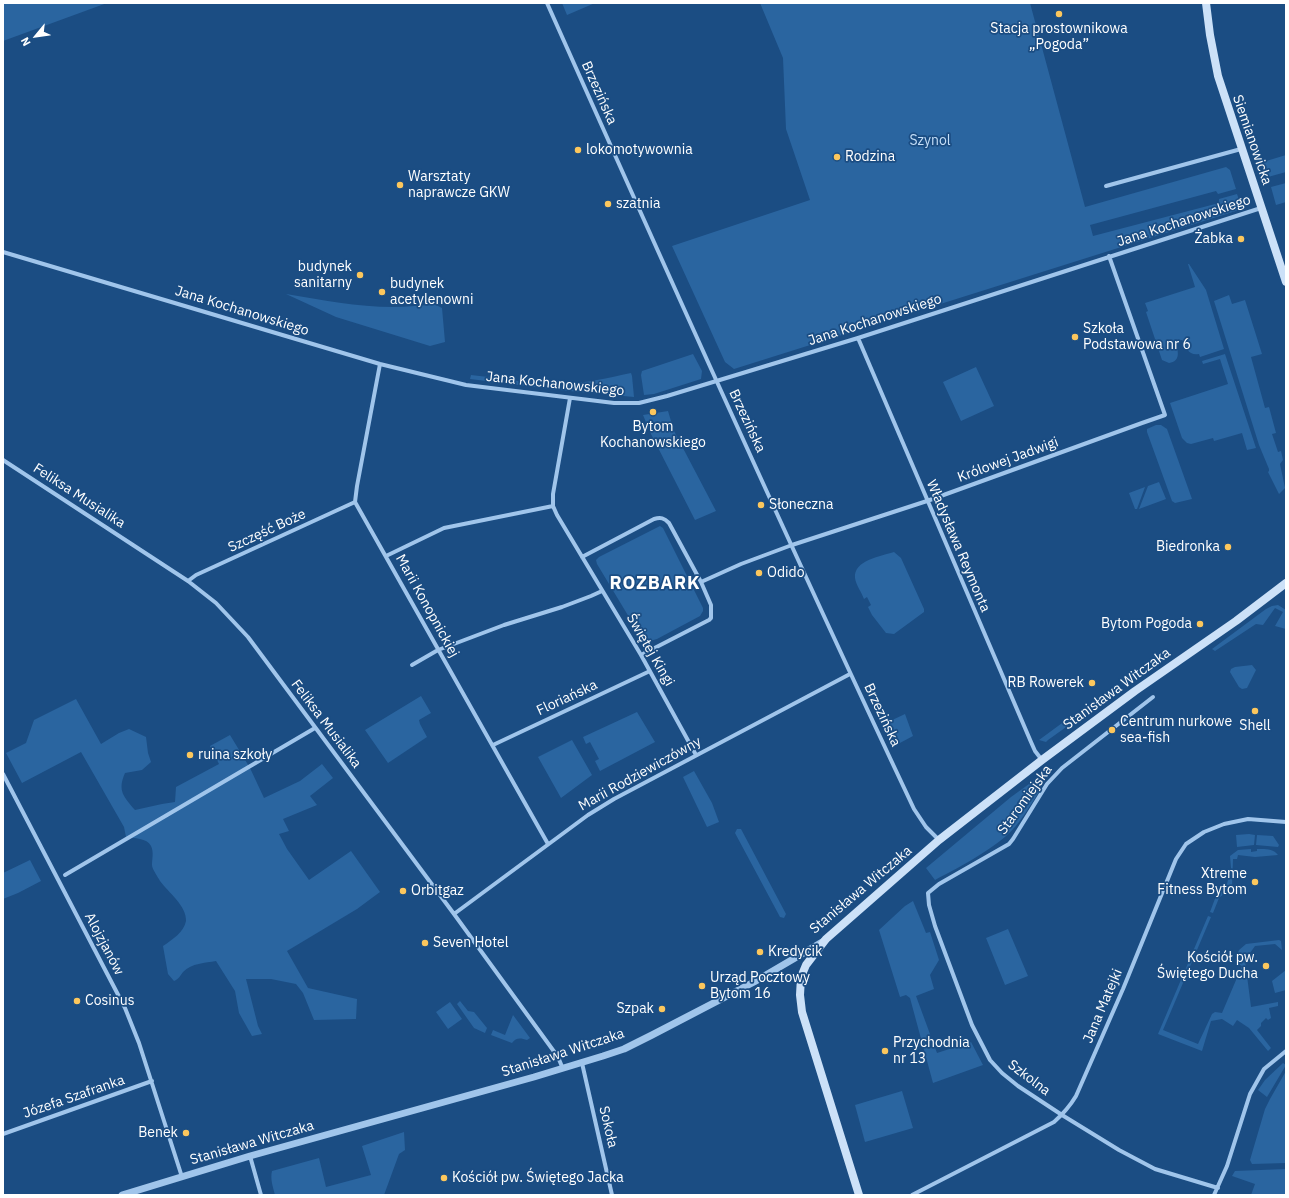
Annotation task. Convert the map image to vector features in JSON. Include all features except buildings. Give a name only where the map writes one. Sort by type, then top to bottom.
[{"type":"main road","name":"Siemianowicka","points":[[1206,3],[1210,35],[1218,76],[1286,282]]},
{"type":"main road","name":"Stanisława Witczaka","points":[[826,940],[939,840],[1042,760],[1135,691],[1236,621],[1286,583]]},
{"type":"main road","points":[[826,940],[803,971],[800,982],[800,1003],[859,1195]]},
{"type":"street","name":"Brzezińska","points":[[546,3],[850,674],[914,809],[926,828],[939,840]]},
{"type":"street","points":[[1106,186],[1241,149]]},
{"type":"street","name":"Jana Kochanowskiego","points":[[3,252],[380,364],[466,385],[614,403],[639,403],[668,396],[858,338],[1262,208]]},
{"type":"street","name":"Królowej Jadwigi","points":[[701,582],[741,564],[792,545],[927,501],[1165,415],[1110,256]]},
{"type":"street","name":"Władysława Reymonta","points":[[858,338],[1031,742],[1035,751],[1042,760]]},
{"type":"street","points":[[355,502],[380,364]]},
{"type":"street","points":[[386,556],[444,528],[553,506],[553,494],[570,398]]},
{"type":"street","name":"Feliksa Musialika","points":[[3,460],[188,581],[216,603],[248,638],[454,914],[558,1057],[563,1069]]},
{"type":"street","name":"Marii Konopnickiej","points":[[355,502],[548,844]]},
{"type":"street","name":"Szczęść Boże","points":[[188,581],[196,575],[355,502]]},
{"type":"street","name":"Świętej Kingi","points":[[553,506],[641,655],[696,755]]},
{"type":"street","points":[[582,557],[654,519],[664,518],[669,523],[701,582],[711,605],[711,618],[641,655]]},
{"type":"street","points":[[412,665],[438,650],[504,624],[591,596],[602,590]]},
{"type":"street","name":"Floriańska","points":[[493,745],[650,671]]},
{"type":"street","name":"Marii Rodziewiczówny","points":[[454,914],[594,811],[696,755],[850,674]]},
{"type":"street","name":"Staromiejska","points":[[928,893],[939,884],[1009,844],[1047,784],[1062,768],[1153,697]]},
{"type":"street","points":[[65,875],[315,728]]},
{"type":"street","name":"Alojzjanów","points":[[3,774],[125,1008],[139,1043],[182,1177]]},
{"type":"street","name":"Jana Matejki","points":[[912,1195],[1054,1122],[1062,1115],[1076,1096],[1123,989],[1176,859],[1186,844],[1204,832],[1230,822],[1248,819],[1286,822]]},
{"type":"street","name":"Szkolna","points":[[928,893],[929,905],[938,933],[972,1025],[990,1060],[1002,1073],[1018,1086],[1062,1115],[1119,1150],[1155,1169],[1218,1188]]},
{"type":"street","name":"Stanisława Witczaka","points":[[122,1195],[250,1156],[563,1069],[624,1048],[652,1036],[754,982],[826,940]]},
{"type":"street","points":[[1214,1195],[1227,1166],[1250,1094],[1255,1083],[1264,1069],[1286,1050]]},
{"type":"street","name":"Sokoła","points":[[582,1063],[612,1195]]},
{"type":"street","name":"Józefa Szafranka","points":[[3,1134],[152,1082]]},
{"type":"street","points":[[250,1156],[261,1195]]},
{"type":"green space","points":[[3,3],[107,3],[3,41]]},
{"type":"green space","points":[[562,3],[595,3],[567,15]]},
{"type":"green space","name":"Szynol","points":[[760,3],[1030,3],[1085,207],[1226,167],[1230,170],[1236,189],[1218,194],[1216,191],[1090,225],[1093,236],[1219,203],[1219,199],[1237,194],[1242,209],[734,369],[725,362],[672,246],[810,200],[786,129],[783,58]]},
{"type":"green space","points":[[1286,155],[1286,172],[1268,177],[1263,162]]},
{"type":"green space","points":[[1286,183],[1286,202],[1276,205],[1271,187]]},
{"type":"green space","points":[[1188,264],[1206,290],[1224,349],[1200,357],[1199,354],[1190,353],[1182,340],[1176,342],[1178,353],[1177,358],[1173,362],[1169,363],[1162,360],[1146,312],[1148,311],[1145,303],[1195,287]]},
{"type":"green space","points":[[286,294],[366,306],[393,307],[436,305],[442,308],[445,342],[430,346],[336,317]]},
{"type":"green space","points":[[1229,295],[1232,304],[1245,300],[1262,354],[1251,357],[1265,408],[1269,407],[1276,433],[1272,434],[1278,452],[1281,451],[1283,460],[1280,464],[1285,488],[1279,494],[1268,472],[1269,469],[1259,445],[1214,301]]},
{"type":"green space","points":[[693,354],[702,371],[701,379],[654,394],[644,395],[641,375],[642,371]]},
{"type":"green space","points":[[1225,354],[1256,448],[1247,450],[1242,433],[1214,441],[1213,438],[1191,444],[1187,443],[1182,438],[1170,403],[1228,384],[1220,359],[1203,364],[1202,361]]},
{"type":"green space","points":[[976,367],[994,406],[961,421],[943,382]]},
{"type":"green space","points":[[631,373],[634,397],[559,390],[470,379],[471,375],[529,382],[563,384]]},
{"type":"green space","points":[[668,411],[674,431],[716,511],[695,520],[651,434],[643,415]]},
{"type":"green space","points":[[1156,425],[1161,425],[1167,429],[1192,499],[1175,503],[1172,501],[1147,432],[1147,429]]},
{"type":"green space","points":[[1159,482],[1166,499],[1139,509],[1148,486]]},
{"type":"green space","points":[[1145,487],[1137,509],[1135,509],[1129,493]]},
{"type":"green space","points":[[660,526],[663,528],[703,608],[703,611],[700,616],[657,639],[649,640],[641,637],[596,560],[599,557]]},
{"type":"green space","points":[[894,552],[901,558],[924,612],[894,634],[886,633],[872,615],[868,607],[871,605],[867,597],[864,599],[855,578],[856,572],[863,563],[876,557]]},
{"type":"green space","points":[[1278,605],[1286,610],[1286,629],[1275,626],[1283,612],[1275,608],[1263,625],[1256,624],[1215,651],[1212,649],[1266,609]]},
{"type":"green space","points":[[1252,665],[1256,670],[1247,688],[1242,689],[1239,687],[1230,672],[1231,669],[1235,667]]},
{"type":"green space","points":[[421,696],[431,713],[419,720],[427,737],[388,763],[365,730]]},
{"type":"green space","points":[[76,699],[101,744],[129,729],[146,737],[151,762],[142,770],[125,773],[122,785],[125,797],[135,810],[175,802],[176,787],[219,764],[210,746],[230,735],[250,768],[264,798],[300,781],[322,764],[333,778],[310,796],[317,805],[283,819],[289,831],[279,834],[287,849],[309,880],[351,851],[380,892],[357,909],[287,951],[308,988],[357,999],[356,1019],[314,1020],[303,993],[296,984],[271,979],[246,979],[258,1026],[262,1034],[252,1036],[239,1013],[235,991],[216,961],[190,967],[174,981],[168,974],[163,946],[183,929],[186,921],[185,915],[180,905],[160,881],[152,867],[153,856],[149,843],[140,839],[126,837],[124,827],[81,752],[22,783],[6,753],[26,743],[34,720]]},
{"type":"green space","points":[[637,712],[655,742],[600,771],[595,761],[599,759],[590,742],[586,744],[583,737]]},
{"type":"green space","points":[[905,714],[913,736],[898,744],[888,722]]},
{"type":"green space","points":[[1073,715],[1076,720],[1046,742],[1039,740]]},
{"type":"green space","points":[[572,740],[592,775],[561,798],[538,757]]},
{"type":"green space","points":[[694,771],[712,803],[719,822],[707,827],[683,777]]},
{"type":"green space","points":[[1036,779],[1041,786],[1039,792],[1024,815],[1011,831],[999,842],[981,854],[935,880],[926,868],[1011,797]]},
{"type":"green space","points":[[737,829],[741,829],[786,914],[784,918],[780,917],[735,833]]},
{"type":"green space","points":[[1236,835],[1255,835],[1254,845],[1237,847]]},
{"type":"green space","points":[[1257,835],[1273,836],[1279,845],[1278,847],[1256,845]]},
{"type":"green space","points":[[1251,849],[1251,852],[1257,851],[1257,849],[1268,849],[1274,851],[1278,855],[1255,857],[1238,855],[1237,859],[1233,859],[1232,887],[1219,898],[1213,913],[1210,912],[1216,896],[1227,884],[1231,868],[1230,856],[1238,850]]},
{"type":"green space","points":[[30,860],[41,881],[3,899],[3,873]]},
{"type":"green space","points":[[913,901],[926,933],[930,932],[939,960],[930,975],[934,989],[916,996],[937,1053],[971,1042],[983,1065],[933,1083],[910,998],[906,995],[900,997],[879,930],[905,906]]},
{"type":"green space","points":[[1208,916],[1211,917],[1163,1030],[1198,1044],[1212,1014],[1215,1012],[1222,1013],[1242,966],[1236,963],[1235,960],[1239,950],[1246,944],[1279,940],[1281,941],[1282,950],[1275,944],[1255,946],[1245,960],[1251,1007],[1278,1002],[1278,1006],[1269,1008],[1271,1018],[1268,1020],[1266,1018],[1257,1030],[1271,1048],[1268,1051],[1249,1028],[1237,1020],[1233,1026],[1222,1019],[1211,1021],[1202,1051],[1158,1034]]},
{"type":"green space","points":[[1008,929],[1028,976],[1005,985],[986,938]]},
{"type":"green space","points":[[1286,970],[1286,990],[1275,993],[1272,981]]},
{"type":"green space","points":[[460,1001],[468,1011],[474,1012],[487,1028],[485,1033],[474,1028],[457,1004]]},
{"type":"green space","points":[[450,1002],[462,1019],[448,1029],[436,1012]]},
{"type":"green space","points":[[513,1015],[530,1038],[527,1040],[521,1038],[517,1039],[512,1043],[491,1035],[493,1030],[505,1035]]},
{"type":"green space","points":[[1283,1063],[1286,1065],[1267,1097],[1258,1090],[1265,1080]]},
{"type":"green space","points":[[1286,1071],[1286,1163],[1252,1164],[1250,1160],[1265,1109]]},
{"type":"green space","points":[[902,1091],[913,1128],[865,1142],[855,1105]]},
{"type":"green space","points":[[404,1132],[405,1150],[399,1154],[384,1195],[275,1195],[271,1174],[272,1171],[319,1158],[326,1187],[371,1175],[362,1146]]},
{"type":"green space","points":[[1286,1169],[1285,1195],[1251,1195],[1255,1184],[1232,1176],[1235,1171]]},
{"type":"place","name":"Stacja prostownikowa „Pogoda”","points":[[1059,14]]},
{"type":"place","name":"lokomotywownia","points":[[578,150]]},
{"type":"place","name":"Rodzina","points":[[837,157]]},
{"type":"place","name":"Warsztaty naprawcze GKW","points":[[400,185]]},
{"type":"place","name":"szatnia","points":[[608,204]]},
{"type":"place","name":"Żabka","points":[[1241,239]]},
{"type":"place","name":"budynek sanitarny","points":[[360,275]]},
{"type":"place","name":"budynek acetylenowni","points":[[382,292]]},
{"type":"place","name":"Szkoła Podstawowa nr 6","points":[[1075,337]]},
{"type":"place","name":"Bytom Kochanowskiego","points":[[653,412]]},
{"type":"place","name":"Słoneczna","points":[[761,505]]},
{"type":"place","name":"Biedronka","points":[[1228,547]]},
{"type":"place","name":"Odido","points":[[759,573]]},
{"type":"place","name":"Bytom Pogoda","points":[[1200,624]]},
{"type":"place","name":"RB Rowerek","points":[[1092,683]]},
{"type":"place","name":"Shell","points":[[1255,711]]},
{"type":"place","name":"Centrum nurkowe sea-fish","points":[[1112,730]]},
{"type":"place","name":"ruina szkoły","points":[[190,755]]},
{"type":"place","name":"Xtreme Fitness Bytom","points":[[1255,882]]},
{"type":"place","name":"Orbitgaz","points":[[403,891]]},
{"type":"place","name":"Seven Hotel","points":[[425,943]]},
{"type":"place","name":"Kredycik","points":[[760,952]]},
{"type":"place","name":"Kościół pw. Świętego Ducha","points":[[1266,966]]},
{"type":"place","name":"Urząd Pocztowy Bytom 16","points":[[702,986]]},
{"type":"place","name":"Cosinus","points":[[77,1001]]},
{"type":"place","name":"Szpak","points":[[662,1009]]},
{"type":"place","name":"Przychodnia nr 13","points":[[885,1051]]},
{"type":"place","name":"Benek","points":[[186,1133]]},
{"type":"place","name":"Kościół pw. Świętego Jacka","points":[[444,1178]]},
{"type":"district","name":"ROZBARK","points":[[655,584]]}]
